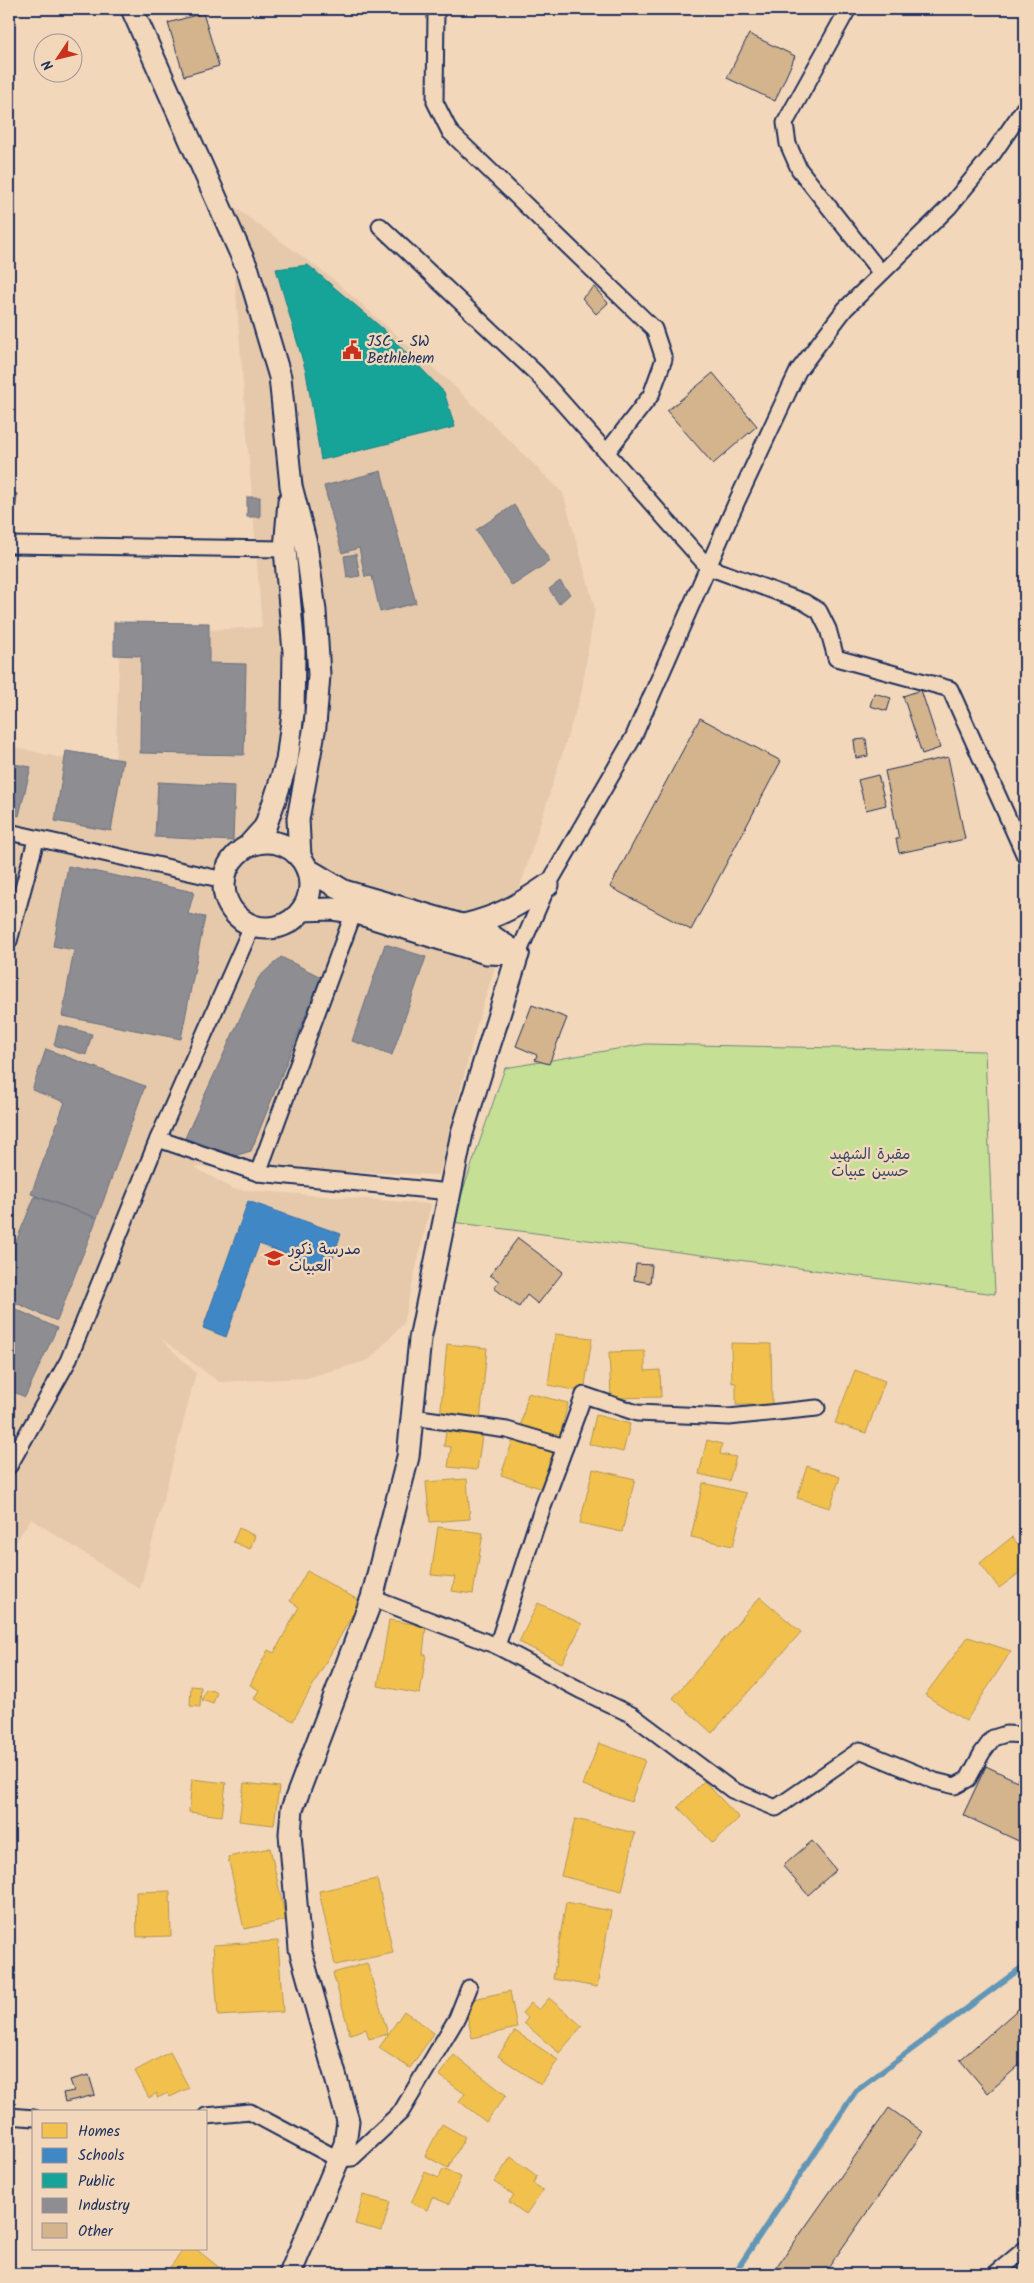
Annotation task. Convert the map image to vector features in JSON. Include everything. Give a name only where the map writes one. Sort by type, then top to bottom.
[{"type":"street","points":[[132,9],[248,270],[280,377],[291,486],[306,544],[316,611],[319,675],[315,726],[298,819],[303,863],[310,883],[308,897],[302,910],[292,920],[280,926],[266,928],[252,926],[230,908],[225,895],[224,880],[228,867],[236,855],[248,846],[265,827],[286,761],[292,722],[294,652],[285,549],[291,486]]},
{"type":"street","points":[[436,9],[435,102],[450,132],[654,329],[664,359],[651,395],[607,452]]},
{"type":"street","points":[[848,9],[784,123],[788,144],[798,169],[882,273]]},
{"type":"street","points":[[290,2274],[345,2144],[348,2121],[300,1949],[290,1834],[292,1809],[372,1598],[408,1458],[420,1339],[462,1133],[518,954],[548,885],[633,738],[708,566],[798,371],[845,309],[949,207],[992,155],[1025,106]]},
{"type":"street","points":[[380,226],[537,374],[708,566],[804,602],[819,611],[828,629],[836,658],[950,689],[1025,856]]},
{"type":"street","points":[[9,545],[285,549]]},
{"type":"street","points":[[9,832],[36,840],[224,880]]},
{"type":"street","points":[[9,941],[36,840]]},
{"type":"street","points":[[248,846],[261,842],[275,843],[289,848],[303,863],[344,891],[486,932],[518,954]]},
{"type":"street","points":[[462,925],[491,919],[518,906],[548,885]]},
{"type":"street","points":[[302,910],[332,909],[354,912],[486,953],[518,954]]},
{"type":"street","points":[[258,1173],[354,912]]},
{"type":"street","points":[[9,1466],[68,1361],[158,1139],[252,926]]},
{"type":"street","points":[[158,1139],[258,1173],[450,1192]]},
{"type":"street","points":[[497,1646],[584,1395],[637,1413],[729,1417],[817,1408]]},
{"type":"street","points":[[412,1417],[507,1430],[565,1447]]},
{"type":"street","points":[[372,1598],[497,1646],[632,1715],[732,1790],[776,1808],[860,1750],[936,1781],[955,1786],[968,1779],[982,1753],[993,1738],[1006,1734],[1025,1735]]},
{"type":"street","points":[[208,2116],[250,2112],[338,2159],[352,2158],[402,2112],[457,2018],[469,1988]]},
{"type":"street","points":[[9,2116],[32,2118]]},
{"type":"street","points":[[995,2274],[1025,2249]]},
{"type":"shaded area","points":[[229,203],[333,279],[454,386],[563,493],[595,608],[581,694],[477,1024],[439,1175],[194,1167],[233,1189],[431,1204],[403,1324],[369,1360],[307,1378],[219,1382],[160,1338],[196,1373],[140,1589],[31,1519],[9,1552],[9,746],[115,770],[120,635],[262,627]]},
{"type":"green space","name":"مقبرة الشهيد حسين عبيات","points":[[646,1044],[985,1051],[995,1294],[452,1222],[505,1068]]},
{"type":"building: Homes","points":[[555,1334],[592,1338],[584,1392],[548,1385]]},
{"type":"building: Homes","points":[[731,1343],[771,1344],[772,1405],[736,1405],[736,1383],[732,1383]]},
{"type":"building: Homes","points":[[447,1344],[487,1348],[480,1422],[440,1418]]},
{"type":"building: Homes","points":[[645,1351],[645,1371],[660,1370],[661,1397],[611,1398],[609,1352]]},
{"type":"building: Homes","points":[[855,1370],[885,1381],[866,1433],[835,1423]]},
{"type":"building: Homes","points":[[528,1393],[568,1403],[559,1440],[520,1430]]},
{"type":"building: Homes","points":[[596,1415],[630,1424],[623,1452],[589,1444]]},
{"type":"building: Homes","points":[[446,1431],[482,1436],[477,1470],[448,1467],[451,1447],[444,1446]]},
{"type":"building: Homes","points":[[514,1437],[555,1451],[543,1489],[501,1475]]},
{"type":"building: Homes","points":[[707,1440],[722,1444],[720,1454],[736,1457],[729,1481],[699,1474]]},
{"type":"building: Homes","points":[[807,1466],[840,1477],[830,1508],[797,1498]]},
{"type":"building: Homes","points":[[593,1469],[635,1479],[622,1532],[580,1523]]},
{"type":"building: Homes","points":[[467,1479],[470,1519],[430,1522],[426,1482]]},
{"type":"building: Homes","points":[[703,1483],[746,1493],[733,1546],[691,1537]]},
{"type":"building: Homes","points":[[438,1527],[483,1533],[473,1594],[452,1591],[455,1577],[431,1575]]},
{"type":"building: Homes","points":[[239,1528],[255,1536],[250,1549],[233,1542]]},
{"type":"building: Homes","points":[[1012,1537],[1025,1553],[1025,1569],[999,1588],[980,1563]]},
{"type":"building: Homes","points":[[307,1571],[360,1601],[293,1721],[254,1699],[259,1690],[250,1685],[268,1650],[274,1653],[299,1607],[290,1601]]},
{"type":"building: Homes","points":[[760,1597],[801,1632],[712,1733],[673,1698]]},
{"type":"building: Homes","points":[[538,1603],[582,1624],[562,1663],[519,1642]]},
{"type":"building: Homes","points":[[389,1620],[426,1626],[423,1654],[426,1654],[420,1694],[378,1686]]},
{"type":"building: Homes","points":[[968,1637],[1011,1651],[966,1721],[925,1695]]},
{"type":"building: Homes","points":[[191,1686],[201,1687],[200,1707],[190,1706]]},
{"type":"building: Homes","points":[[206,1689],[217,1692],[213,1704],[202,1700]]},
{"type":"building: Homes","points":[[599,1743],[645,1760],[631,1802],[583,1785]]},
{"type":"building: Homes","points":[[192,1779],[226,1783],[222,1816],[189,1812]]},
{"type":"building: Homes","points":[[704,1781],[739,1818],[713,1843],[678,1807]]},
{"type":"building: Homes","points":[[244,1783],[279,1787],[274,1825],[239,1821]]},
{"type":"building: Homes","points":[[575,1819],[635,1833],[622,1891],[561,1876]]},
{"type":"building: Homes","points":[[270,1848],[286,1920],[244,1929],[228,1857]]},
{"type":"building: Homes","points":[[377,1879],[393,1953],[335,1965],[319,1891]]},
{"type":"building: Homes","points":[[170,1891],[171,1936],[137,1937],[136,1892]]},
{"type":"building: Homes","points":[[566,1902],[611,1911],[597,1987],[553,1979]]},
{"type":"building: Homes","points":[[278,1941],[283,2012],[218,2016],[213,1945]]},
{"type":"building: Homes","points":[[367,1963],[388,2034],[369,2039],[366,2029],[350,2034],[333,1973]]},
{"type":"building: Homes","points":[[510,1991],[517,2028],[472,2038],[464,2001]]},
{"type":"building: Homes","points":[[549,1998],[582,2026],[559,2053],[524,2023],[528,2018],[522,2013],[531,2003],[539,2010]]},
{"type":"building: Homes","points":[[404,2011],[434,2033],[410,2068],[379,2048]]},
{"type":"building: Homes","points":[[515,2031],[558,2060],[541,2085],[498,2056]]},
{"type":"building: Homes","points":[[170,2052],[189,2088],[170,2097],[168,2093],[157,2098],[157,2093],[149,2098],[135,2071]]},
{"type":"building: Homes","points":[[454,2055],[506,2095],[486,2122],[459,2101],[465,2094],[439,2075]]},
{"type":"building: Homes","points":[[442,2124],[465,2137],[448,2168],[425,2156]]},
{"type":"building: Homes","points":[[511,2157],[537,2176],[533,2183],[543,2190],[526,2214],[509,2202],[514,2195],[494,2182]]},
{"type":"building: Homes","points":[[443,2169],[461,2177],[449,2204],[432,2197],[427,2210],[411,2203],[425,2172],[439,2178]]},
{"type":"building: Homes","points":[[363,2195],[390,2202],[382,2231],[355,2224]]},
{"type":"building: Homes","points":[[183,2250],[197,2250],[227,2274],[165,2274]]},
{"type":"building: Schools","name":"مدرسة ذكور العبيات","points":[[248,1201],[341,1234],[329,1269],[259,1244],[226,1337],[203,1328]]},
{"type":"building: Public","name":"JSC - SW Bethlehem","points":[[308,265],[382,328],[444,392],[455,427],[321,460],[306,372],[276,269]]},
{"type":"building: Industry","points":[[381,471],[416,603],[380,612],[372,576],[365,577],[359,548],[342,553],[324,486]]},
{"type":"building: Industry","points":[[247,497],[260,497],[260,517],[247,517]]},
{"type":"building: Industry","points":[[514,505],[550,561],[512,586],[476,530]]},
{"type":"building: Industry","points":[[356,554],[360,576],[347,578],[344,556]]},
{"type":"building: Industry","points":[[560,581],[570,594],[559,604],[549,589]]},
{"type":"building: Industry","points":[[114,622],[209,623],[209,663],[246,664],[244,755],[140,753],[141,656],[114,655]]},
{"type":"building: Industry","points":[[66,751],[123,760],[111,831],[55,821]]},
{"type":"building: Industry","points":[[9,763],[31,767],[19,816],[9,813]]},
{"type":"building: Industry","points":[[158,782],[235,786],[233,841],[155,837]]},
{"type":"building: Industry","points":[[68,866],[194,892],[188,914],[205,917],[181,1039],[62,1016],[74,950],[53,946]]},
{"type":"building: Industry","points":[[385,944],[426,957],[392,1055],[352,1041]]},
{"type":"building: Industry","points":[[281,957],[321,977],[251,1151],[231,1157],[185,1138],[259,977]]},
{"type":"building: Industry","points":[[59,1025],[92,1034],[86,1055],[54,1045]]},
{"type":"building: Industry","points":[[46,1049],[145,1086],[97,1218],[31,1194],[65,1102],[32,1090]]},
{"type":"building: Industry","points":[[35,1196],[97,1218],[57,1321],[9,1300],[9,1258]]},
{"type":"building: Industry","points":[[9,1306],[57,1328],[25,1397],[9,1390]]},
{"type":"building: Other","points":[[203,13],[219,66],[184,76],[168,23]]},
{"type":"building: Other","points":[[749,34],[795,56],[775,101],[727,78]]},
{"type":"building: Other","points":[[594,287],[608,303],[596,314],[582,298]]},
{"type":"building: Other","points":[[713,373],[757,426],[713,464],[667,411]]},
{"type":"building: Other","points":[[9,493],[17,494],[13,532],[9,532]]},
{"type":"building: Other","points":[[921,690],[940,748],[922,754],[903,696]]},
{"type":"building: Other","points":[[874,693],[891,698],[887,711],[870,706]]},
{"type":"building: Other","points":[[700,718],[781,761],[691,930],[610,887]]},
{"type":"building: Other","points":[[866,739],[868,756],[856,758],[854,740]]},
{"type":"building: Other","points":[[948,757],[965,839],[899,853],[896,839],[899,839],[885,771]]},
{"type":"building: Other","points":[[878,775],[886,805],[866,810],[858,780]]},
{"type":"building: Other","points":[[532,1005],[567,1018],[549,1064],[535,1060],[537,1055],[516,1046]]},
{"type":"building: Other","points":[[518,1238],[563,1272],[538,1304],[527,1295],[519,1307],[494,1288],[499,1281],[490,1275]]},
{"type":"building: Other","points":[[636,1264],[652,1265],[650,1283],[634,1280]]},
{"type":"building: Other","points":[[1023,1764],[1025,1765],[1025,1844],[963,1815],[986,1766],[1017,1781]]},
{"type":"building: Other","points":[[812,1841],[836,1870],[808,1895],[783,1866]]},
{"type":"building: Other","points":[[1025,2003],[1025,2060],[988,2093],[960,2060]]},
{"type":"building: Other","points":[[89,2075],[95,2095],[65,2102],[63,2093],[74,2091],[70,2080]]},
{"type":"building: Other","points":[[889,2108],[923,2132],[824,2274],[772,2274]]},
{"type":"waterway","points":[[734,2274],[856,2091],[1025,1965]]},
{"type":"place","name":"JSC - SW Bethlehem","points":[[352,350]]},
{"type":"place","name":"مدرسة ذكور العبيات","points":[[274,1258]]}]
